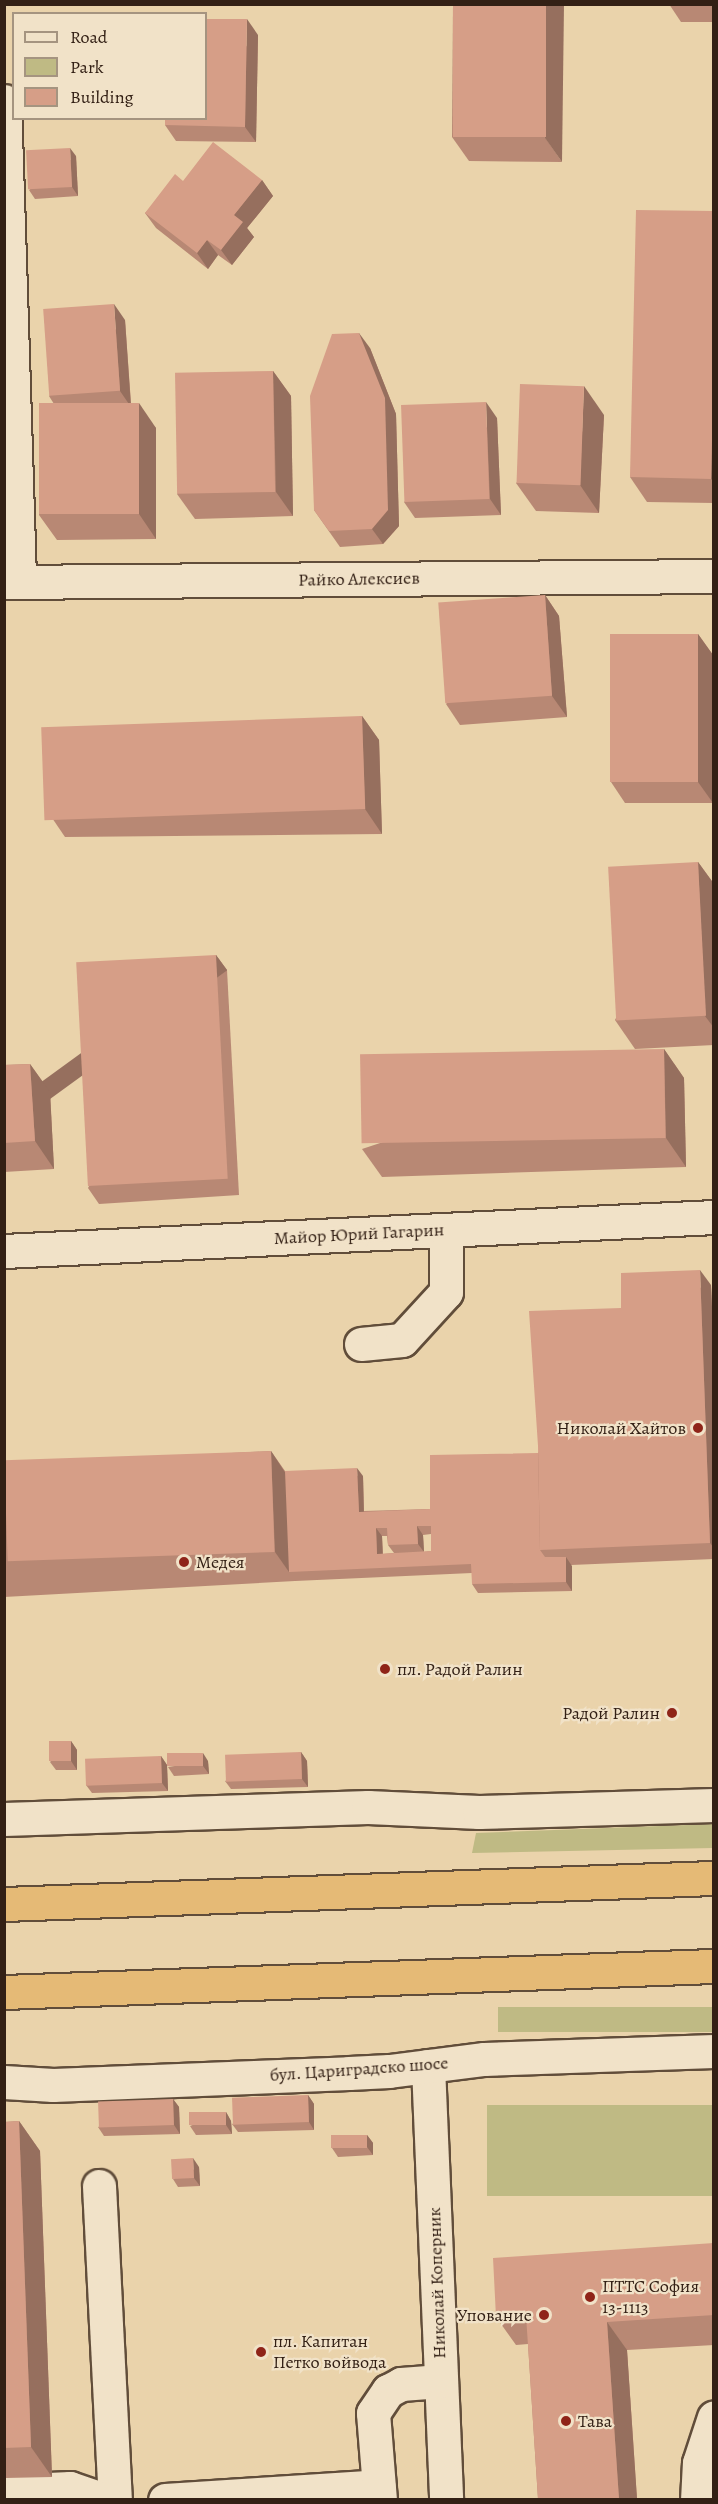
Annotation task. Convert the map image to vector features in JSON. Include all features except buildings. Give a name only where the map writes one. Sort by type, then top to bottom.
[{"type":"highway","points":[[4,1904],[714,1878]]},
{"type":"highway","points":[[4,1992],[714,1966]]},
{"type":"street","points":[[4,101],[12,582]]},
{"type":"street","name":"Райко Алексиев","points":[[12,582],[714,576]]},
{"type":"street","name":"Майор Юрий Гагарин","points":[[4,1251],[714,1217]]},
{"type":"street","points":[[361,1344],[402,1340],[446,1292],[446,1230]]},
{"type":"street","points":[[4,1819],[368,1807],[479,1812],[714,1805]]},
{"type":"street","name":"бул. Цариградско шосе","points":[[4,2082],[53,2085],[389,2071],[484,2059],[714,2051]]},
{"type":"street","name":"Николай Коперник","points":[[428,2066],[446,2499]]},
{"type":"street","points":[[99,2186],[115,2499]]},
{"type":"street","points":[[165,2499],[380,2493],[373,2413],[388,2391],[401,2384],[441,2381]]},
{"type":"street","points":[[697,2499],[699,2463],[714,2417]]},
{"type":"street","points":[[4,2491],[70,2488],[105,2499]]},
{"type":"green space","points":[[713,1824],[713,1848],[472,1853],[476,1833]]},
{"type":"green space","points":[[498,2007],[713,2007],[713,2032],[498,2032]]},
{"type":"green space","points":[[487,2105],[713,2105],[713,2196],[487,2196]]},
{"type":"place","name":"Николай Хайтов","points":[[698,1428]]},
{"type":"place","name":"Медея","points":[[184,1562]]},
{"type":"place","name":"пл. Радой Ралин","points":[[385,1669]]},
{"type":"place","name":"Радой Ралин","points":[[672,1713]]},
{"type":"place","name":"ПТТС София 13-1113","points":[[590,2297]]},
{"type":"place","name":"Упование","points":[[544,2315]]},
{"type":"place","name":"пл. Капитан Петко войвода","points":[[261,2352]]},
{"type":"place","name":"Тава","points":[[566,2421]]}]
